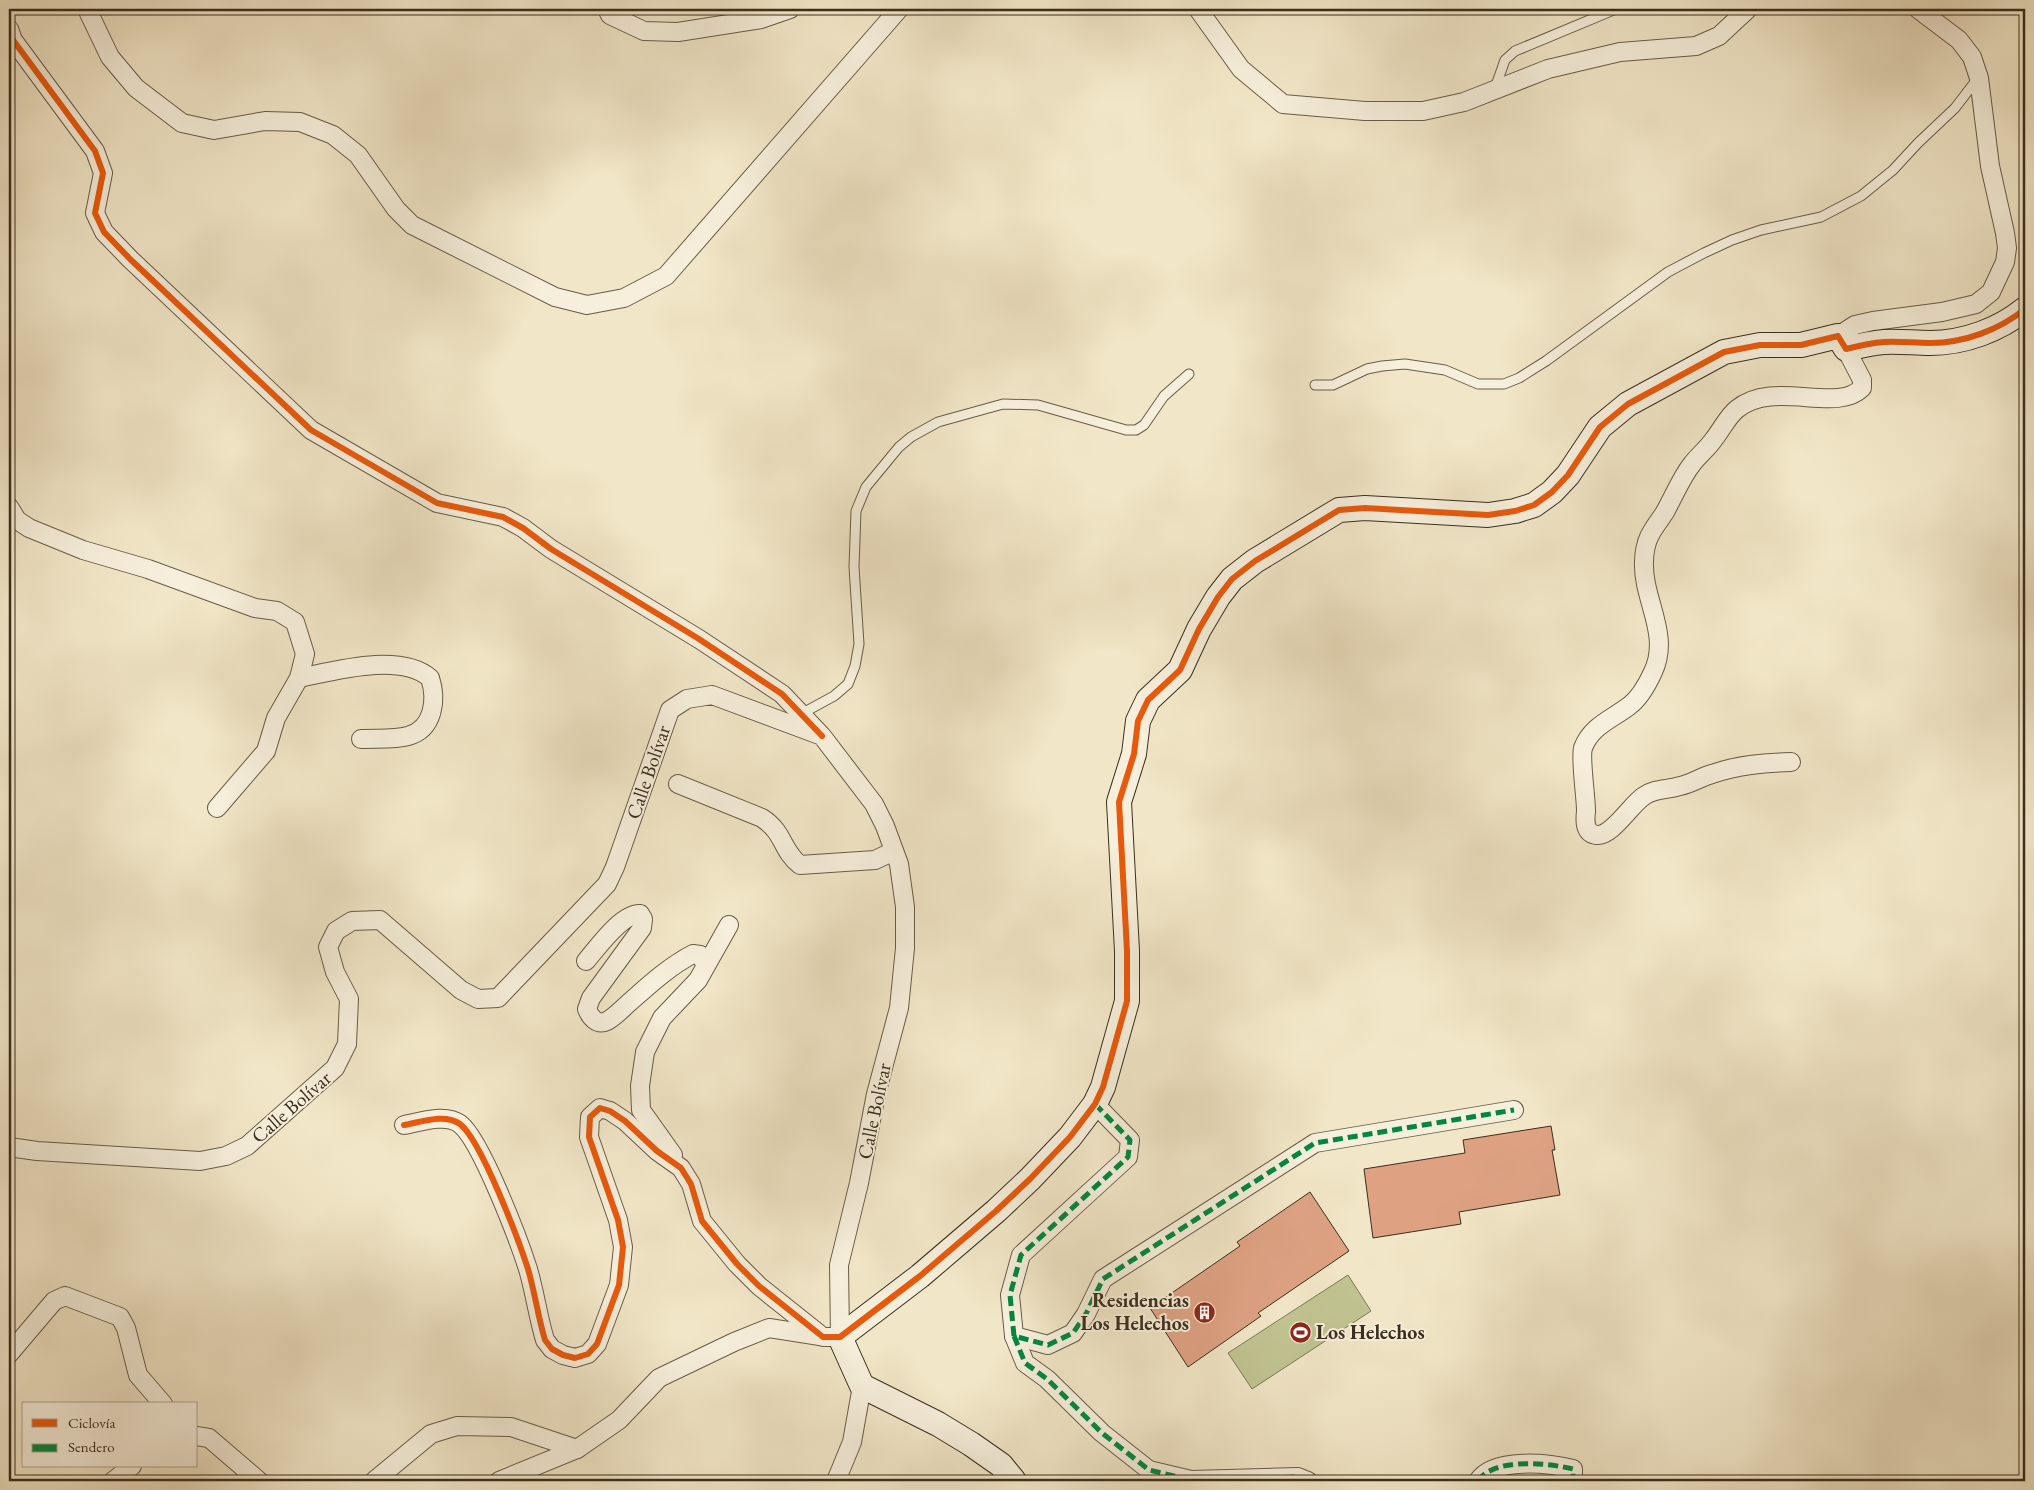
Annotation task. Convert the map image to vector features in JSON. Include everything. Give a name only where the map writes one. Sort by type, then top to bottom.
[{"type":"street","points":[[87,9],[110,57],[136,88],[182,123],[214,130],[265,121],[300,122],[333,135],[358,155],[396,209],[412,224],[555,297],[587,305],[624,298],[666,276],[899,9]]},
{"type":"street","points":[[607,9],[610,15],[644,31],[678,32],[761,19],[790,9]]},
{"type":"street","points":[[1198,9],[1241,69],[1283,104],[1365,111],[1423,111],[1464,102],[1548,69],[1620,52],[1696,46],[1719,36],[1748,9]]},
{"type":"street","points":[[1842,342],[1855,325],[1942,312],[1976,304],[1991,292],[2005,262],[2007,248],[1990,166],[1979,78],[1972,57],[1959,40],[1918,9]]},
{"type":"street","points":[[9,29],[13,40],[95,151],[103,173],[95,213],[104,232],[130,259],[311,430],[437,503],[503,517],[522,528],[551,549],[699,639],[782,694],[822,736]]},
{"type":"street","points":[[498,1481],[577,1449],[619,1420],[659,1378],[734,1342],[769,1328],[831,1337],[920,1276],[996,1211],[1070,1137],[1094,1104],[1103,1087],[1127,1001],[1127,951],[1119,802],[1134,754],[1138,721],[1148,700],[1180,670],[1199,630],[1218,597],[1232,579],[1255,561],[1338,510],[1365,508],[1488,515],[1516,511],[1534,505],[1552,492],[1568,475],[1600,427],[1628,404],[1724,352],[1760,346],[1842,342],[1932,344],[1970,338],[1994,329],[2025,309]]},
{"type":"street","points":[[1790,762],[1740,766],[1711,774],[1681,786],[1657,790],[1644,796],[1608,832],[1597,835],[1590,832],[1585,824],[1586,798],[1582,749],[1594,730],[1609,717],[1630,706],[1644,690],[1655,670],[1659,652],[1658,628],[1647,584],[1644,561],[1648,538],[1691,466],[1713,441],[1736,409],[1755,398],[1776,395],[1847,396],[1856,394],[1862,388],[1862,380],[1842,342]]},
{"type":"street","points":[[9,507],[16,520],[29,528],[83,550],[148,569],[255,608],[276,611],[295,622],[305,654],[298,678],[276,718],[266,751],[217,808]]},
{"type":"street","points":[[298,678],[339,670],[391,664],[418,670],[430,678],[434,702],[427,723],[419,730],[408,736],[361,738]]},
{"type":"street","name":"Calle Bolívar","points":[[9,1147],[36,1151],[200,1161],[226,1156],[247,1146],[335,1068],[347,1044],[349,999],[335,972],[328,946],[336,930],[352,921],[380,920],[461,990],[478,999],[498,998],[607,884],[615,867],[670,710],[686,699],[712,695],[822,736],[874,804],[899,864],[904,907],[905,948],[899,1008],[876,1094],[859,1183],[839,1265],[831,1337],[862,1386]]},
{"type":"street","points":[[678,784],[762,818],[779,833],[790,858],[800,864],[875,860],[894,851]]},
{"type":"street","points":[[586,961],[623,920],[633,914],[640,914],[643,919],[642,928],[591,998],[587,1009],[591,1017],[597,1022],[607,1022],[682,959],[692,954],[700,955],[706,965]]},
{"type":"street","points":[[729,925],[698,980],[662,1018],[645,1052],[640,1086],[641,1110],[682,1168],[691,1184],[702,1221],[731,1258],[759,1286],[831,1337]]},
{"type":"street","points":[[1094,1104],[1130,1140],[1128,1157],[1022,1255],[1010,1295],[1014,1336],[1025,1363],[1047,1379],[1102,1433],[1148,1470],[1191,1480],[1298,1477],[1308,1481]]},
{"type":"street","points":[[404,1125],[445,1118],[460,1124],[470,1136],[480,1152],[495,1185],[528,1269],[545,1340],[552,1349],[563,1355],[575,1358],[588,1354],[597,1344],[619,1285],[622,1266],[623,1246],[618,1220],[589,1137],[590,1117],[600,1108],[610,1111],[682,1168]]},
{"type":"street","points":[[1014,1336],[1048,1345],[1073,1334],[1086,1314],[1104,1279],[1315,1143],[1514,1110]]},
{"type":"street","points":[[9,1354],[54,1301],[65,1296],[120,1317],[126,1328],[138,1374],[160,1402]]},
{"type":"street","points":[[836,1481],[852,1442],[862,1386],[921,1415],[972,1444],[1001,1465],[1014,1481]]},
{"type":"street","points":[[374,1481],[431,1434],[457,1426],[511,1427],[577,1449]]},
{"type":"street","points":[[198,1436],[209,1438],[259,1481]]},
{"type":"street","points":[[1478,1481],[1481,1477],[1498,1468],[1527,1463],[1559,1466],[1573,1470],[1573,1481]]},
{"type":"street","points":[[114,1481],[130,1468]]},
{"type":"lane","points":[[1494,91],[1505,60],[1515,51],[1616,9]]},
{"type":"lane","points":[[1315,385],[1333,385],[1367,369],[1396,364],[1431,366],[1478,384],[1504,384],[1519,378],[1546,361],[1668,272],[1686,262],[1732,240],[1761,230],[1821,217],[1861,196],[1894,170],[1955,108],[1979,78]]},
{"type":"lane","points":[[801,714],[834,696],[848,684],[855,666],[859,644],[854,567],[856,511],[866,487],[899,447],[911,437],[938,422],[1003,404],[1038,405],[1126,430],[1136,430],[1144,425],[1164,396],[1189,374]]},
{"type":"green space","name":"Los Helechos","points":[[1348,1275],[1371,1311],[1252,1389],[1228,1353]]},
{"type":"building","points":[[1551,1126],[1555,1150],[1552,1150],[1560,1195],[1459,1212],[1461,1224],[1373,1238],[1364,1169],[1465,1153],[1463,1140]]},
{"type":"building","points":[[1310,1192],[1349,1251],[1258,1313],[1261,1316],[1188,1367],[1150,1308],[1240,1246],[1237,1242]]},
{"type":"marked path","points":[[1095,1104],[1130,1140],[1128,1157],[1021,1255],[1010,1295],[1014,1336],[1048,1345],[1073,1333],[1086,1314],[1103,1279],[1315,1143],[1514,1110]]},
{"type":"marked path","points":[[1014,1336],[1025,1363],[1047,1379],[1102,1433],[1149,1470],[1191,1480],[1298,1477],[1308,1481]]},
{"type":"marked path","points":[[1478,1481],[1486,1473],[1496,1468],[1522,1464],[1550,1465],[1573,1469],[1573,1481]]},
{"type":"cycle path","points":[[9,29],[13,40],[95,151],[103,173],[95,213],[104,232],[130,259],[311,430],[437,503],[503,517],[523,528],[551,549],[699,639],[782,694],[822,736]]},
{"type":"cycle path","points":[[404,1125],[433,1119],[447,1119],[460,1124],[469,1134],[488,1170],[517,1237],[533,1287],[545,1340],[552,1349],[563,1355],[575,1358],[588,1354],[597,1344],[619,1285],[623,1247],[618,1220],[589,1137],[590,1117],[600,1108],[610,1111],[625,1121],[657,1151],[681,1168],[691,1184],[702,1221],[737,1264],[759,1286],[823,1337],[840,1337],[920,1276],[996,1211],[1070,1137],[1095,1104],[1103,1087],[1127,1001],[1127,951],[1119,802],[1134,754],[1138,721],[1148,700],[1180,670],[1199,629],[1218,597],[1232,579],[1255,561],[1339,510],[1365,508],[1488,515],[1515,511],[1534,505],[1552,492],[1568,475],[1600,427],[1628,404],[1724,352],[1760,345],[1801,345],[1838,336],[1846,349],[1884,342],[1930,343],[1956,341],[1992,329],[2025,309]]},
{"type":"place","name":"Residencias Los Helechos","points":[[1205,1312]]},
{"type":"place","name":"Los Helechos","points":[[1300,1332]]}]
